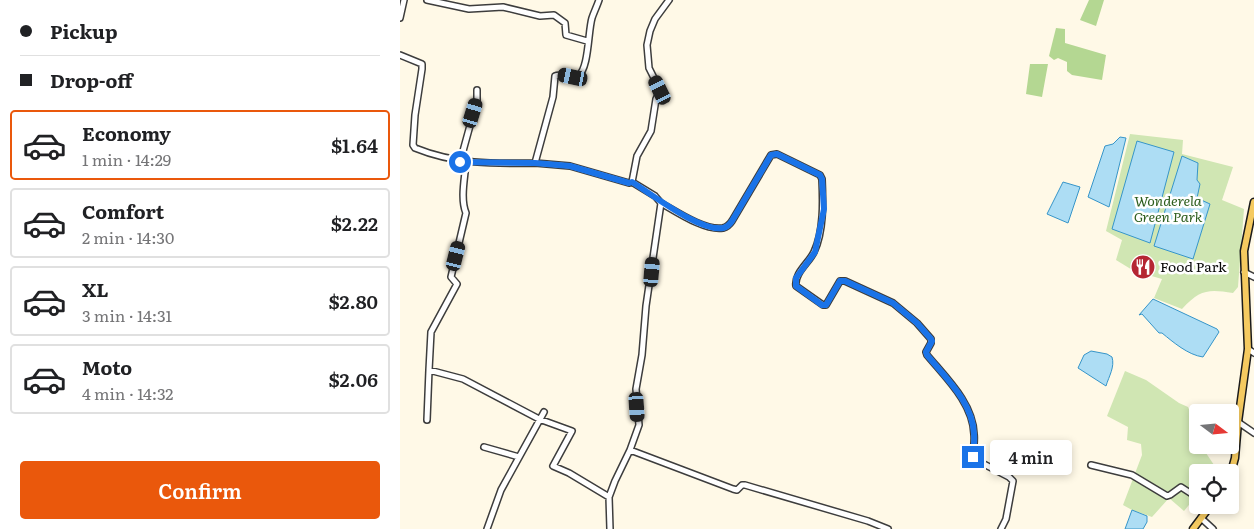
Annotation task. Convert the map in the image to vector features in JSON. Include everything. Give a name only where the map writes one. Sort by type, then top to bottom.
[{"type":"main road","points":[[1239,415],[1248,349],[1244,251],[1254,202]]},
{"type":"main road","points":[[1193,529],[1204,514]]},
{"type":"street","points":[[400,18],[404,0]]},
{"type":"street","points":[[427,0],[469,9],[503,8],[540,16],[554,15],[565,23],[566,35],[587,41]]},
{"type":"street","points":[[535,163],[553,97],[556,76],[559,74],[573,77],[578,76],[582,71],[586,58],[587,41],[592,18],[600,0]]},
{"type":"street","points":[[632,182],[637,156],[651,131],[656,99],[660,90],[649,68],[647,45],[655,19],[669,0]]},
{"type":"street","points":[[400,55],[422,64],[413,145],[419,150],[463,162],[535,163],[570,166],[629,183],[632,182],[655,196],[662,203],[710,228],[727,227],[771,155],[777,154],[820,175],[822,179],[824,209],[815,252],[796,278],[796,286],[822,305],[826,305],[840,281],[845,281],[893,303],[917,323],[931,339],[932,341],[926,352],[927,355],[963,400],[971,416],[974,434],[973,457],[1013,480],[1006,519],[1001,529]]},
{"type":"street","points":[[427,420],[430,332],[457,284],[450,277],[466,213],[463,200],[463,162],[477,100],[477,90]]},
{"type":"street","points":[[610,529],[609,497],[630,450],[639,424],[636,389],[642,355],[646,306],[662,203]]},
{"type":"street","points":[[1244,272],[1254,277]]},
{"type":"street","points":[[1248,349],[1254,354]]},
{"type":"street","points":[[429,370],[463,379],[539,419],[572,431],[553,464],[554,467],[569,473],[609,497]]},
{"type":"street","points":[[488,529],[500,490],[544,412]]},
{"type":"street","points":[[1239,423],[1254,433]]},
{"type":"street","points":[[484,447],[519,457]]},
{"type":"street","points":[[630,450],[733,489],[737,490],[742,484],[868,521],[888,529]]},
{"type":"street","points":[[1092,465],[1132,475],[1167,496],[1181,487],[1189,492]]},
{"type":"street","points":[[1201,518],[1212,529]]},
{"type":"green space","points":[[1089,0],[1104,0],[1096,26],[1080,20]]},
{"type":"green space","points":[[1056,28],[1065,29],[1065,43],[1106,55],[1102,80],[1072,75],[1067,71],[1067,62],[1058,58],[1054,60],[1049,56]]},
{"type":"green space","points":[[1030,64],[1048,64],[1042,97],[1026,94]]},
{"type":"green space","name":"Wonderela Green Park","points":[[1130,134],[1183,140],[1182,154],[1233,167],[1222,200],[1244,209],[1238,287],[1233,293],[1205,292],[1194,297],[1182,309],[1154,298],[1162,279],[1134,271],[1116,260],[1122,240],[1106,231]]},
{"type":"green space","points":[[1125,371],[1146,380],[1179,403],[1188,407],[1189,454],[1207,454],[1213,464],[1189,464],[1189,505],[1184,511],[1169,498],[1152,517],[1123,505],[1142,455],[1141,444],[1127,440],[1128,427],[1107,416]]},
{"type":"water","points":[[1120,137],[1126,138],[1109,207],[1088,197],[1105,146],[1113,144]]},
{"type":"water","points":[[1137,141],[1174,152],[1150,243],[1112,229]]},
{"type":"water","points":[[1182,156],[1198,163],[1197,180],[1200,184],[1197,198],[1210,204],[1193,259],[1154,246]]},
{"type":"water","points":[[1063,182],[1080,187],[1068,223],[1047,214]]},
{"type":"water","points":[[1153,299],[1217,329],[1219,332],[1203,357],[1181,348],[1162,333],[1159,333],[1142,314],[1139,315]]},
{"type":"water","points":[[1091,351],[1107,354],[1112,357],[1112,368],[1106,386],[1078,368],[1084,355]]},
{"type":"water","points":[[1132,510],[1147,516],[1147,522],[1143,529],[1125,529]]},
{"type":"place","name":"Food Park","points":[[1143,267]]},
{"type":"route","points":[[460,162],[496,164],[535,163],[570,166],[629,183],[632,182],[655,196],[662,203],[710,228],[727,227],[774,153],[820,175],[822,179],[824,209],[815,252],[796,278],[796,286],[822,305],[826,305],[840,281],[845,281],[893,303],[917,323],[932,341],[927,349],[927,355],[963,400],[971,416],[974,434],[973,457]]}]
